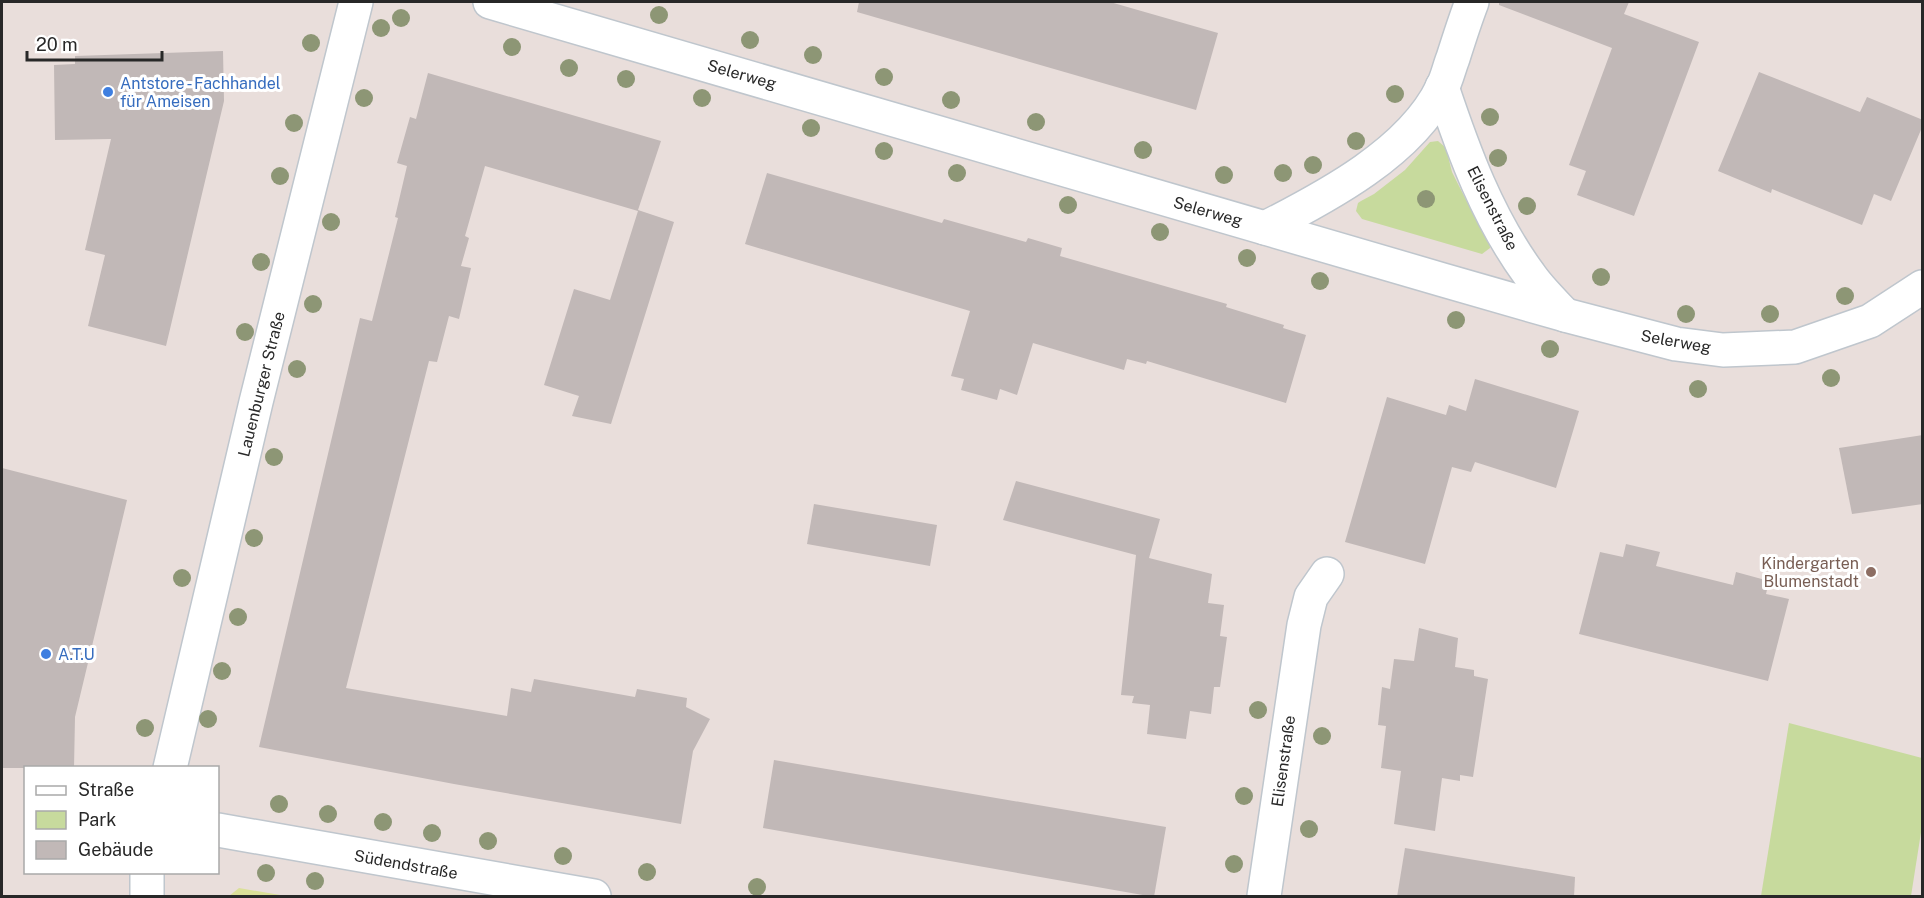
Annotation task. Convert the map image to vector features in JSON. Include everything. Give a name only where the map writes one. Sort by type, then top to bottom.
[{"type":"street","name":"Lauenburger Straße","points":[[170,766],[256,402],[356,2]]},
{"type":"street","name":"Selerweg","points":[[490,2],[1565,315],[1676,344],[1723,350],[1795,346],[1870,321],[1923,287]]},
{"type":"street","points":[[1265,228],[1319,201],[1358,175],[1399,143],[1427,114],[1442,87],[1472,2]]},
{"type":"street","name":"Elisenstraße","points":[[1442,87],[1477,183],[1500,228],[1529,275],[1565,315]]},
{"type":"street","name":"Elisenstraße","points":[[1264,897],[1304,625],[1311,597],[1327,574]]},
{"type":"street","name":"Südendstraße","points":[[219,830],[594,897]]},
{"type":"street","points":[[147,874],[147,897]]},
{"type":"green space","points":[[1438,141],[1446,148],[1452,172],[1477,221],[1489,238],[1490,248],[1482,254],[1362,219],[1356,211],[1358,203],[1374,194],[1405,170],[1430,142]]},
{"type":"green space","points":[[1789,723],[1922,758],[1922,826],[1911,896],[1761,896]]},
{"type":"green space","points":[[239,888],[286,896],[229,896]]},
{"type":"building","points":[[859,2],[1110,2],[1218,33],[1196,110],[857,12]]},
{"type":"building","points":[[1499,2],[1629,2],[1624,14],[1699,42],[1634,216],[1577,195],[1586,171],[1569,165],[1612,48],[1499,5]]},
{"type":"building","points":[[223,51],[224,101],[166,346],[88,326],[105,255],[85,250],[111,139],[55,140],[54,65],[75,64],[75,56]]},
{"type":"building","points":[[1759,72],[1860,112],[1867,97],[1923,120],[1923,125],[1891,201],[1874,194],[1862,225],[1772,189],[1771,193],[1718,171]]},
{"type":"building","points":[[428,73],[661,141],[638,210],[674,222],[611,424],[572,416],[579,396],[544,385],[574,289],[610,300],[638,211],[485,166],[465,236],[469,238],[461,266],[471,268],[459,319],[449,316],[437,362],[429,361],[346,688],[507,716],[511,688],[531,692],[534,679],[635,697],[637,689],[687,698],[686,707],[710,719],[693,751],[681,824],[259,747],[360,318],[372,321],[398,218],[395,217],[407,166],[397,163],[410,117],[416,119]]},
{"type":"building","points":[[767,173],[942,223],[944,219],[1026,242],[1028,238],[1062,248],[1060,256],[1227,304],[1226,307],[1284,325],[1283,328],[1306,335],[1286,403],[1147,361],[1146,364],[1127,359],[1124,370],[1033,343],[1017,395],[1000,389],[997,400],[961,390],[964,379],[951,376],[970,311],[745,244]]},
{"type":"building","points":[[1475,379],[1579,411],[1556,488],[1475,462],[1471,472],[1452,467],[1425,564],[1345,542],[1387,397],[1446,415],[1449,405],[1466,411]]},
{"type":"building","points":[[1923,435],[1923,504],[1852,514],[1839,448]]},
{"type":"building","points":[[2,468],[127,500],[75,717],[74,766],[2,768]]},
{"type":"building","points":[[1016,481],[1160,519],[1149,558],[1212,574],[1208,603],[1224,605],[1220,636],[1227,637],[1220,687],[1214,687],[1211,714],[1190,711],[1186,739],[1147,734],[1150,705],[1132,703],[1134,696],[1121,695],[1136,555],[1003,520]]},
{"type":"building","points":[[814,504],[937,525],[930,566],[807,544]]},
{"type":"building","points":[[1626,544],[1660,552],[1656,566],[1733,585],[1736,572],[1769,581],[1766,594],[1789,599],[1768,681],[1579,634],[1600,552],[1623,557]]},
{"type":"building","points":[[1419,628],[1458,638],[1455,667],[1474,670],[1474,676],[1488,679],[1473,777],[1460,775],[1460,781],[1442,778],[1435,831],[1394,824],[1401,771],[1381,768],[1386,726],[1378,725],[1382,687],[1390,689],[1394,659],[1414,661]]},
{"type":"building","points":[[774,760],[1166,827],[1154,897],[763,828]]},
{"type":"building","points":[[1405,848],[1575,877],[1574,897],[1397,897]]},
{"type":"place","name":"Antstore - Fachhandel für Ameisen","points":[[108,92]]},
{"type":"place","name":"Kindergarten Blumenstadt","points":[[1871,572]]},
{"type":"place","name":"A.T.U","points":[[46,654]]}]
